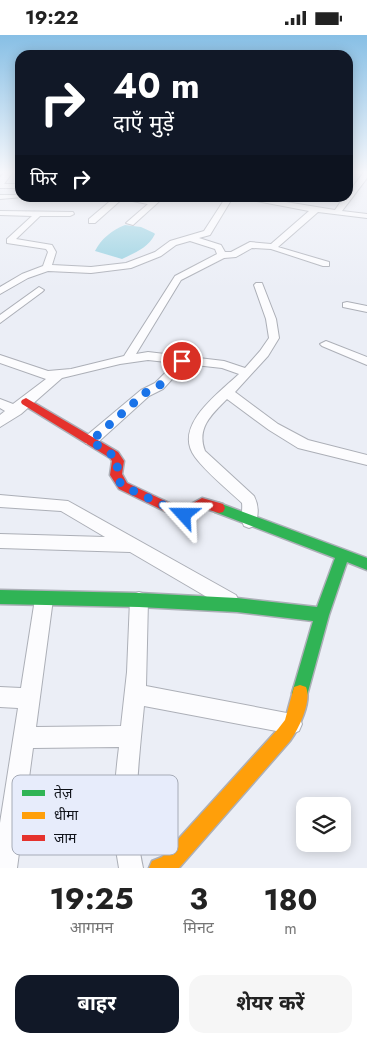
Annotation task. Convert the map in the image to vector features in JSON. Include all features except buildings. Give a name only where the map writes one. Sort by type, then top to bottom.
[{"type":"street","points":[[92,221],[105,211]]},
{"type":"street","points":[[130,223],[145,211]]},
{"type":"street","points":[[0,291],[20,278],[47,268],[91,270],[128,267],[158,254],[173,243],[207,233],[222,211]]},
{"type":"street","points":[[273,247],[315,211]]},
{"type":"street","points":[[346,211],[367,216]]},
{"type":"street","points":[[0,213],[70,214]]},
{"type":"street","points":[[39,213],[10,241],[49,247],[52,252],[47,268]]},
{"type":"street","points":[[189,238],[218,247],[222,255]]},
{"type":"street","points":[[128,358],[173,284],[190,271],[222,255],[233,255],[250,245],[262,244],[326,264]]},
{"type":"street","points":[[249,521],[251,512],[249,500],[200,454],[196,445],[196,433],[199,423],[226,392],[273,345],[274,328],[259,285]]},
{"type":"street","points":[[0,320],[39,291]]},
{"type":"street","points":[[347,305],[367,309]]},
{"type":"street","points":[[326,344],[367,361]]},
{"type":"street","points":[[0,359],[37,373],[57,375],[128,358],[148,356],[224,365],[246,373]]},
{"type":"street","points":[[91,441],[145,393],[159,386],[182,361]]},
{"type":"street","points":[[0,422],[16,411],[57,375]]},
{"type":"street","points":[[226,392],[302,443],[324,451],[367,460]]},
{"type":"street","points":[[26,402],[117,458],[117,480],[123,486],[181,514],[187,514],[199,503],[205,502],[249,521],[367,564]]},
{"type":"street","points":[[0,403],[16,411]]},
{"type":"street","points":[[0,501],[63,505],[237,605]]},
{"type":"street","points":[[0,541],[133,545]]},
{"type":"street","points":[[178,854],[292,724],[322,615],[342,555]]},
{"type":"street","points":[[0,597],[139,600],[237,605],[322,615]]},
{"type":"street","points":[[18,775],[44,599]]},
{"type":"street","points":[[128,775],[135,694],[139,600]]},
{"type":"street","points":[[135,694],[292,724]]},
{"type":"street","points":[[0,697],[29,698]]},
{"type":"street","points":[[23,738],[130,736]]},
{"type":"street","points":[[4,867],[12,813]]},
{"type":"street","points":[[127,855],[131,868]]},
{"type":"street","points":[[159,868],[169,864],[177,855]]},
{"type":"water","points":[[125,225],[141,227],[155,234],[145,246],[122,259],[95,251],[107,235]]},
{"type":"traffic: fast","points":[[219,508],[367,564]]},
{"type":"traffic: fast","points":[[300,693],[322,615],[342,556]]},
{"type":"traffic: fast","points":[[0,597],[139,600],[237,605],[322,615]]},
{"type":"traffic: slow","points":[[178,854],[284,735],[292,724],[300,693]]},
{"type":"traffic: slow","points":[[159,868],[169,864],[177,855]]},
{"type":"traffic: jam","points":[[26,402],[114,455],[118,461],[116,475],[123,486],[181,514],[187,514],[202,503],[219,508]]},
{"type":"route","points":[[182,361],[159,386],[145,393],[91,441],[117,458],[117,480],[123,486],[184,515]]}]
